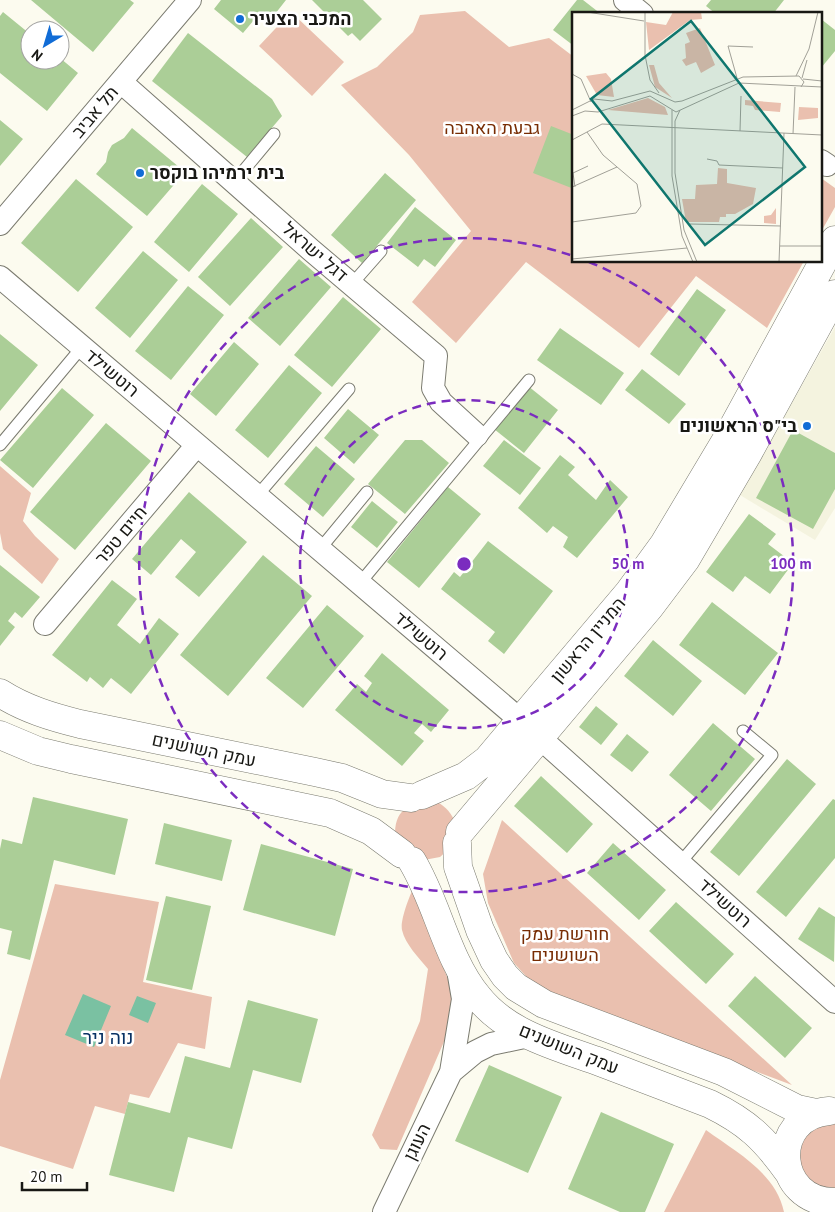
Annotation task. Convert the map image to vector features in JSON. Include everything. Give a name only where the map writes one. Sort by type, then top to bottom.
[{"type":"street","name":"תל אביב","points":[[0,224],[190,0]]},
{"type":"street","points":[[625,0],[640,12]]},
{"type":"street","name":"דגל ישראל","points":[[121,82],[436,356],[433,388],[441,402],[477,435]]},
{"type":"street","name":"המניין הראשון","points":[[459,838],[530,729],[664,544],[725,442],[835,240]]},
{"type":"street","name":"רוטשילד","points":[[0,277],[530,729],[835,1002]]},
{"type":"street","name":"המניין הראשון","points":[[416,797],[466,776],[530,729],[649,608],[686,559],[747,455],[835,294]]},
{"type":"street","name":"חיים טפר","points":[[45,624],[197,445]]},
{"type":"street","name":"עמק השושנים","points":[[0,693],[26,707],[49,716],[80,724],[342,778],[382,794],[416,797]]},
{"type":"street","name":"עמק השושנים","points":[[0,735],[38,751],[71,759],[330,813],[372,831],[407,858],[430,896],[464,977],[477,997],[494,1014],[529,1036],[710,1104],[731,1114],[762,1138],[773,1150],[806,1203]]},
{"type":"street","points":[[433,796],[445,801],[453,809],[459,820],[459,838],[451,853],[441,860],[430,864],[407,858],[395,845],[391,827],[394,815],[401,805],[416,797],[433,796]]},
{"type":"street","name":"עמק השושנים","points":[[459,838],[458,867],[480,930],[494,960],[516,988],[544,1004],[724,1072],[797,1109],[827,1110]]},
{"type":"street","name":"העוגן","points":[[384,1212],[451,1072],[463,999],[457,962]]},
{"type":"street","name":"העוגן","points":[[451,1072],[474,1052],[491,1044],[529,1036]]},
{"type":"street","points":[[788,1173],[786,1151],[790,1137],[798,1125],[827,1110]]},
{"type":"street","points":[[806,1203],[820,1201],[835,1202]]},
{"type":"lane","points":[[235,181],[274,134]]},
{"type":"lane","points":[[352,284],[381,251]]},
{"type":"lane","points":[[0,445],[82,347]]},
{"type":"lane","points":[[360,583],[529,380]]},
{"type":"lane","points":[[257,496],[350,389]]},
{"type":"lane","points":[[320,549],[367,492]]},
{"type":"lane","points":[[680,864],[772,755],[743,731]]},
{"type":"shaded area","name":"בי\"ס הראשונים","points":[[835,327],[835,508],[815,540],[740,495]]},
{"type":"shaded area","points":[[83,994],[111,1006],[94,1047],[65,1035]]},
{"type":"shaded area","points":[[137,996],[156,1003],[148,1023],[129,1015]]},
{"type":"green space","name":"גבעת האהבה","points":[[465,11],[509,47],[549,38],[572,55],[572,262],[803,262],[767,328],[696,276],[639,348],[526,262],[456,343],[412,302],[471,231],[409,155],[341,85],[377,67],[413,32],[420,15]]},
{"type":"green space","points":[[291,12],[344,62],[312,96],[259,46]]},
{"type":"green space","points":[[822,179],[835,188],[835,207],[822,230]]},
{"type":"green space","points":[[0,466],[31,493],[23,521],[35,536],[59,559],[42,584],[3,549],[0,533]]},
{"type":"green space","points":[[433,800],[446,808],[455,821],[448,850],[440,857],[424,860],[395,833],[396,824],[398,817],[406,809]]},
{"type":"green space","name":"חורשת עמק השושנים","points":[[502,820],[792,1085],[555,996],[535,986],[514,963],[488,903],[483,874]]},
{"type":"green space","points":[[55,884],[159,902],[143,982],[212,997],[205,1049],[178,1043],[149,1098],[130,1094],[125,1114],[95,1106],[73,1169],[0,1146],[0,1080]]},
{"type":"green space","points":[[413,889],[449,982],[456,1014],[397,1150],[380,1149],[372,1135],[420,1021],[428,969],[409,946],[402,930],[407,903]]},
{"type":"green space","points":[[835,1121],[835,1192],[803,1180],[797,1142],[808,1128]]},
{"type":"green space","points":[[706,1130],[742,1155],[764,1175],[780,1198],[784,1212],[664,1212]]},
{"type":"building","points":[[31,0],[130,0],[134,3],[93,52],[70,33],[70,20],[55,20]]},
{"type":"building","name":"המכבי הצעיר","points":[[221,0],[286,0],[268,23],[258,15],[243,33],[214,9]]},
{"type":"building","points":[[312,0],[363,0],[382,19],[360,41],[352,33],[348,36]]},
{"type":"building","points":[[577,0],[583,0],[598,12],[572,12],[572,44],[553,30]]},
{"type":"building","points":[[711,0],[784,0],[775,12],[714,12],[706,6]]},
{"type":"building","points":[[3,12],[20,26],[20,70],[70,70],[70,66],[78,73],[47,111],[0,73],[0,16]]},
{"type":"building","points":[[822,20],[835,30],[835,51],[822,67]]},
{"type":"building","points":[[188,33],[272,99],[282,116],[247,157],[152,81]]},
{"type":"building","points":[[0,120],[23,139],[0,166]]},
{"type":"building","points":[[551,126],[572,134],[572,188],[533,173]]},
{"type":"building","name":"בית ירמיהו בוקסר","points":[[132,128],[185,172],[147,216],[96,174],[106,162],[112,145],[124,138]]},
{"type":"building","points":[[385,173],[416,200],[362,263],[331,235]]},
{"type":"building","points":[[76,179],[133,227],[78,292],[21,243]]},
{"type":"building","points":[[202,184],[238,214],[189,272],[154,242]]},
{"type":"building","points":[[415,207],[456,240],[435,267],[424,259],[418,267],[387,243]]},
{"type":"building","points":[[251,218],[283,247],[230,306],[198,277]]},
{"type":"building","points":[[143,251],[178,280],[130,338],[95,308]]},
{"type":"building","points":[[299,259],[331,287],[280,346],[248,318]]},
{"type":"building","points":[[188,286],[224,315],[171,380],[135,351]]},
{"type":"building","points":[[697,289],[726,310],[679,376],[650,354]]},
{"type":"building","points":[[343,297],[381,329],[332,387],[294,355]]},
{"type":"building","points":[[560,328],[624,373],[601,405],[537,360]]},
{"type":"building","points":[[0,334],[38,365],[0,411]]},
{"type":"building","points":[[234,342],[259,364],[216,416],[190,394]]},
{"type":"building","points":[[289,365],[322,393],[268,458],[235,430]]},
{"type":"building","points":[[642,369],[686,404],[669,424],[625,390]]},
{"type":"building","points":[[528,386],[558,410],[524,453],[494,429]]},
{"type":"building","points":[[62,388],[94,415],[33,488],[0,460]]},
{"type":"building","points":[[348,409],[379,435],[354,464],[324,438]]},
{"type":"building","points":[[106,423],[151,461],[75,550],[30,512]]},
{"type":"building","points":[[793,430],[835,453],[835,489],[813,529],[756,498]]},
{"type":"building","points":[[405,440],[422,440],[449,463],[405,514],[368,484]]},
{"type":"building","points":[[504,440],[541,468],[520,495],[483,466]]},
{"type":"building","points":[[316,446],[355,479],[323,517],[284,484]]},
{"type":"building","points":[[560,455],[575,467],[568,475],[596,500],[610,480],[628,497],[577,558],[563,547],[568,537],[553,526],[547,533],[518,508]]},
{"type":"building","points":[[448,487],[481,514],[419,588],[387,562]]},
{"type":"building","points":[[189,492],[247,542],[199,597],[175,577],[196,552],[181,539],[151,575],[132,559]]},
{"type":"building","points":[[372,501],[398,522],[377,548],[351,527]]},
{"type":"building","points":[[749,514],[776,534],[768,544],[793,563],[770,594],[745,576],[733,592],[706,572]]},
{"type":"building","points":[[488,541],[553,591],[504,654],[488,641],[495,632],[441,589],[454,572],[460,577]]},
{"type":"building","points":[[263,555],[312,596],[228,696],[180,655]]},
{"type":"building","points":[[0,565],[40,597],[22,618],[15,612],[8,621],[15,627],[0,646]]},
{"type":"building","points":[[112,580],[137,599],[117,625],[140,644],[159,618],[179,634],[131,694],[111,678],[103,688],[90,677],[87,682],[52,655]]},
{"type":"building","points":[[712,602],[778,653],[745,695],[679,645]]},
{"type":"building","points":[[327,605],[364,636],[303,708],[266,678]]},
{"type":"building","points":[[653,640],[702,681],[673,716],[624,676]]},
{"type":"building","points":[[382,653],[449,710],[431,732],[422,724],[414,733],[424,741],[402,766],[335,710],[357,684],[366,692],[372,683],[364,676]]},
{"type":"building","points":[[596,706],[618,724],[601,745],[579,727]]},
{"type":"building","points":[[713,723],[755,759],[711,811],[669,775]]},
{"type":"building","points":[[627,734],[649,752],[632,772],[610,755]]},
{"type":"building","points":[[787,759],[816,784],[739,876],[710,852]]},
{"type":"building","points":[[541,776],[593,824],[567,853],[514,806]]},
{"type":"building","points":[[33,797],[128,819],[115,875],[54,860],[30,960],[7,954],[12,931],[0,928],[0,849],[2,839],[22,844]]},
{"type":"building","points":[[833,799],[835,800],[835,858],[786,917],[756,892]]},
{"type":"building","points":[[164,823],[232,840],[222,881],[155,864]]},
{"type":"building","points":[[613,843],[666,890],[639,920],[587,873]]},
{"type":"building","points":[[261,844],[353,869],[335,936],[243,910]]},
{"type":"building","points":[[166,896],[211,906],[192,990],[146,980]]},
{"type":"building","points":[[676,902],[734,954],[706,984],[649,931]]},
{"type":"building","points":[[819,907],[835,917],[834,962],[798,939]]},
{"type":"building","points":[[755,976],[812,1028],[785,1058],[728,1006]]},
{"type":"building","points":[[248,1000],[318,1019],[301,1083],[253,1070],[232,1149],[188,1137],[174,1192],[109,1175],[128,1102],[170,1113],[185,1056],[230,1068]]},
{"type":"building","points":[[489,1065],[562,1097],[528,1173],[455,1141]]},
{"type":"building","points":[[601,1112],[674,1144],[645,1212],[620,1212],[568,1189]]},
{"type":"place","name":"המכבי הצעיר","points":[[240,19]]},
{"type":"place","name":"בית ירמיהו בוקסר","points":[[140,173]]},
{"type":"place","name":"בי\"ס הראשונים","points":[[807,426]]},
{"type":"district","name":"נוה ניר","points":[[108,1037]]}]
